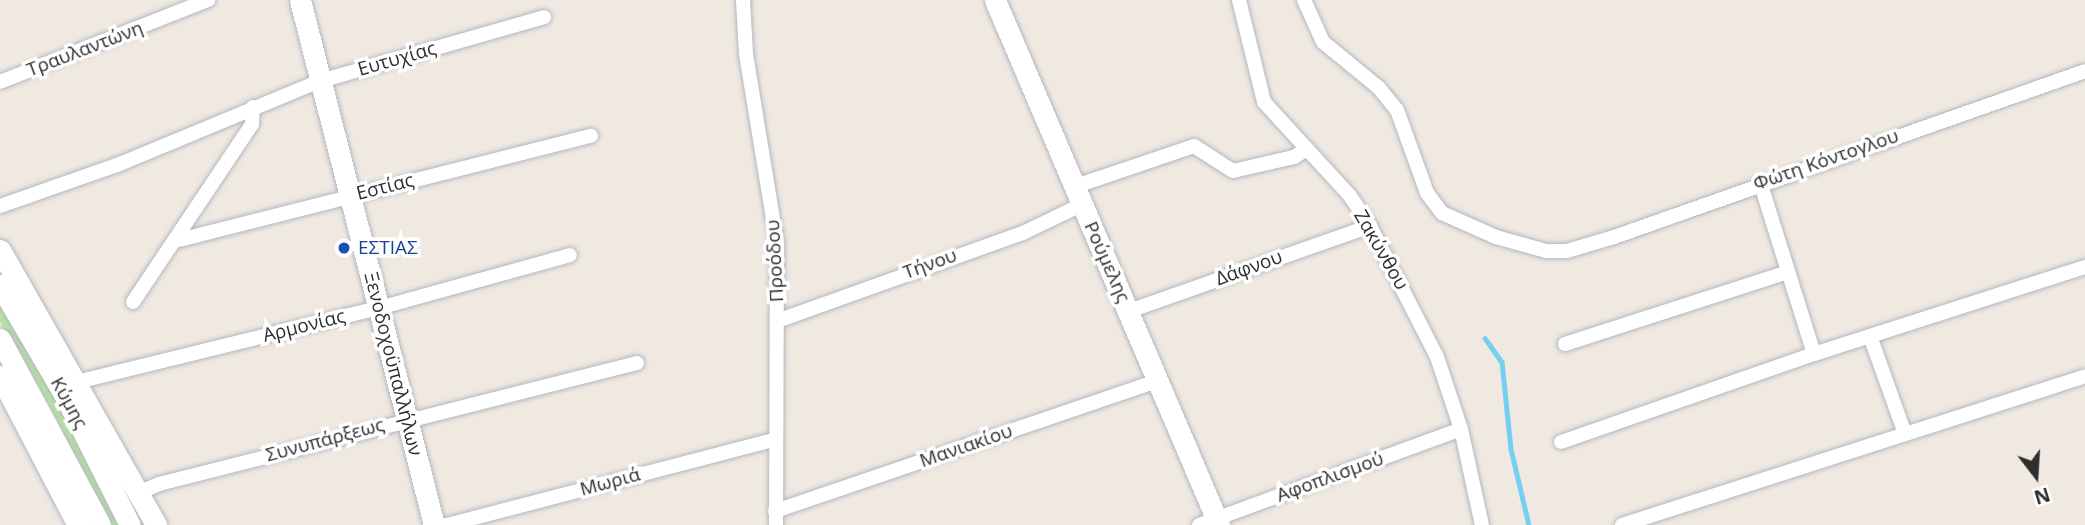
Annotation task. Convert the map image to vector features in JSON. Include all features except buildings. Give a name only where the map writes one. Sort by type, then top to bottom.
[{"type":"street","name":"Τραυλαντώνη","points":[[0,82],[208,0]]},
{"type":"street","name":"Ξενοδοχοϋπαλλήλων","points":[[299,0],[434,525]]},
{"type":"street","name":"Προόδου","points":[[743,0],[746,54],[777,243],[774,440],[776,518]]},
{"type":"street","name":"Ρούμελης","points":[[995,0],[1129,311],[1211,523]]},
{"type":"street","name":"Ζακύνθου","points":[[1239,0],[1264,102],[1280,125],[1307,149],[1370,226],[1437,357],[1461,429],[1482,525]]},
{"type":"street","name":"Φώτη Κόντογλου","points":[[1304,0],[1323,42],[1379,88],[1397,110],[1427,193],[1447,218],[1530,248],[1567,251],[2085,71]]},
{"type":"street","name":"Ευτυχίας","points":[[0,206],[117,165],[320,80],[544,17]]},
{"type":"street","points":[[133,302],[179,240],[252,124],[253,107]]},
{"type":"street","name":"Εστίας","points":[[179,240],[591,136]]},
{"type":"street","name":"Τήνου","points":[[777,321],[1023,233],[1078,195],[1194,146],[1233,171],[1282,161],[1307,149]]},
{"type":"street","points":[[1760,182],[1814,354]]},
{"type":"street","name":"Δάφνου","points":[[1129,311],[1370,226]]},
{"type":"street","points":[[0,250],[156,525]]},
{"type":"street","name":"Αρμονίας","points":[[77,382],[379,308],[570,254]]},
{"type":"street","points":[[1561,442],[1814,354],[2085,267]]},
{"type":"street","points":[[1564,344],[1788,272]]},
{"type":"street","name":"Κύμης","points":[[0,285],[71,406],[130,525]]},
{"type":"street","points":[[1870,336],[1905,434]]},
{"type":"street","name":"Κύμης","points":[[0,339],[100,525]]},
{"type":"street","name":"Συνυπάρξεως","points":[[138,493],[159,484],[407,419],[637,363]]},
{"type":"street","points":[[0,376],[78,525]]},
{"type":"street","points":[[1622,525],[2085,376]]},
{"type":"street","name":"Μανιακίου","points":[[776,518],[1157,381]]},
{"type":"street","name":"Αφοπλισμού","points":[[1211,523],[1461,429]]},
{"type":"street","name":"Μωριά","points":[[447,525],[774,440]]},
{"type":"green space","points":[[0,303],[58,400],[121,525],[110,525],[49,404],[0,322]]},
{"type":"waterway","points":[[1485,338],[1502,362],[1511,449],[1529,525]]},
{"type":"place","name":"ΕΣΤΙΑΣ","points":[[344,248]]}]
